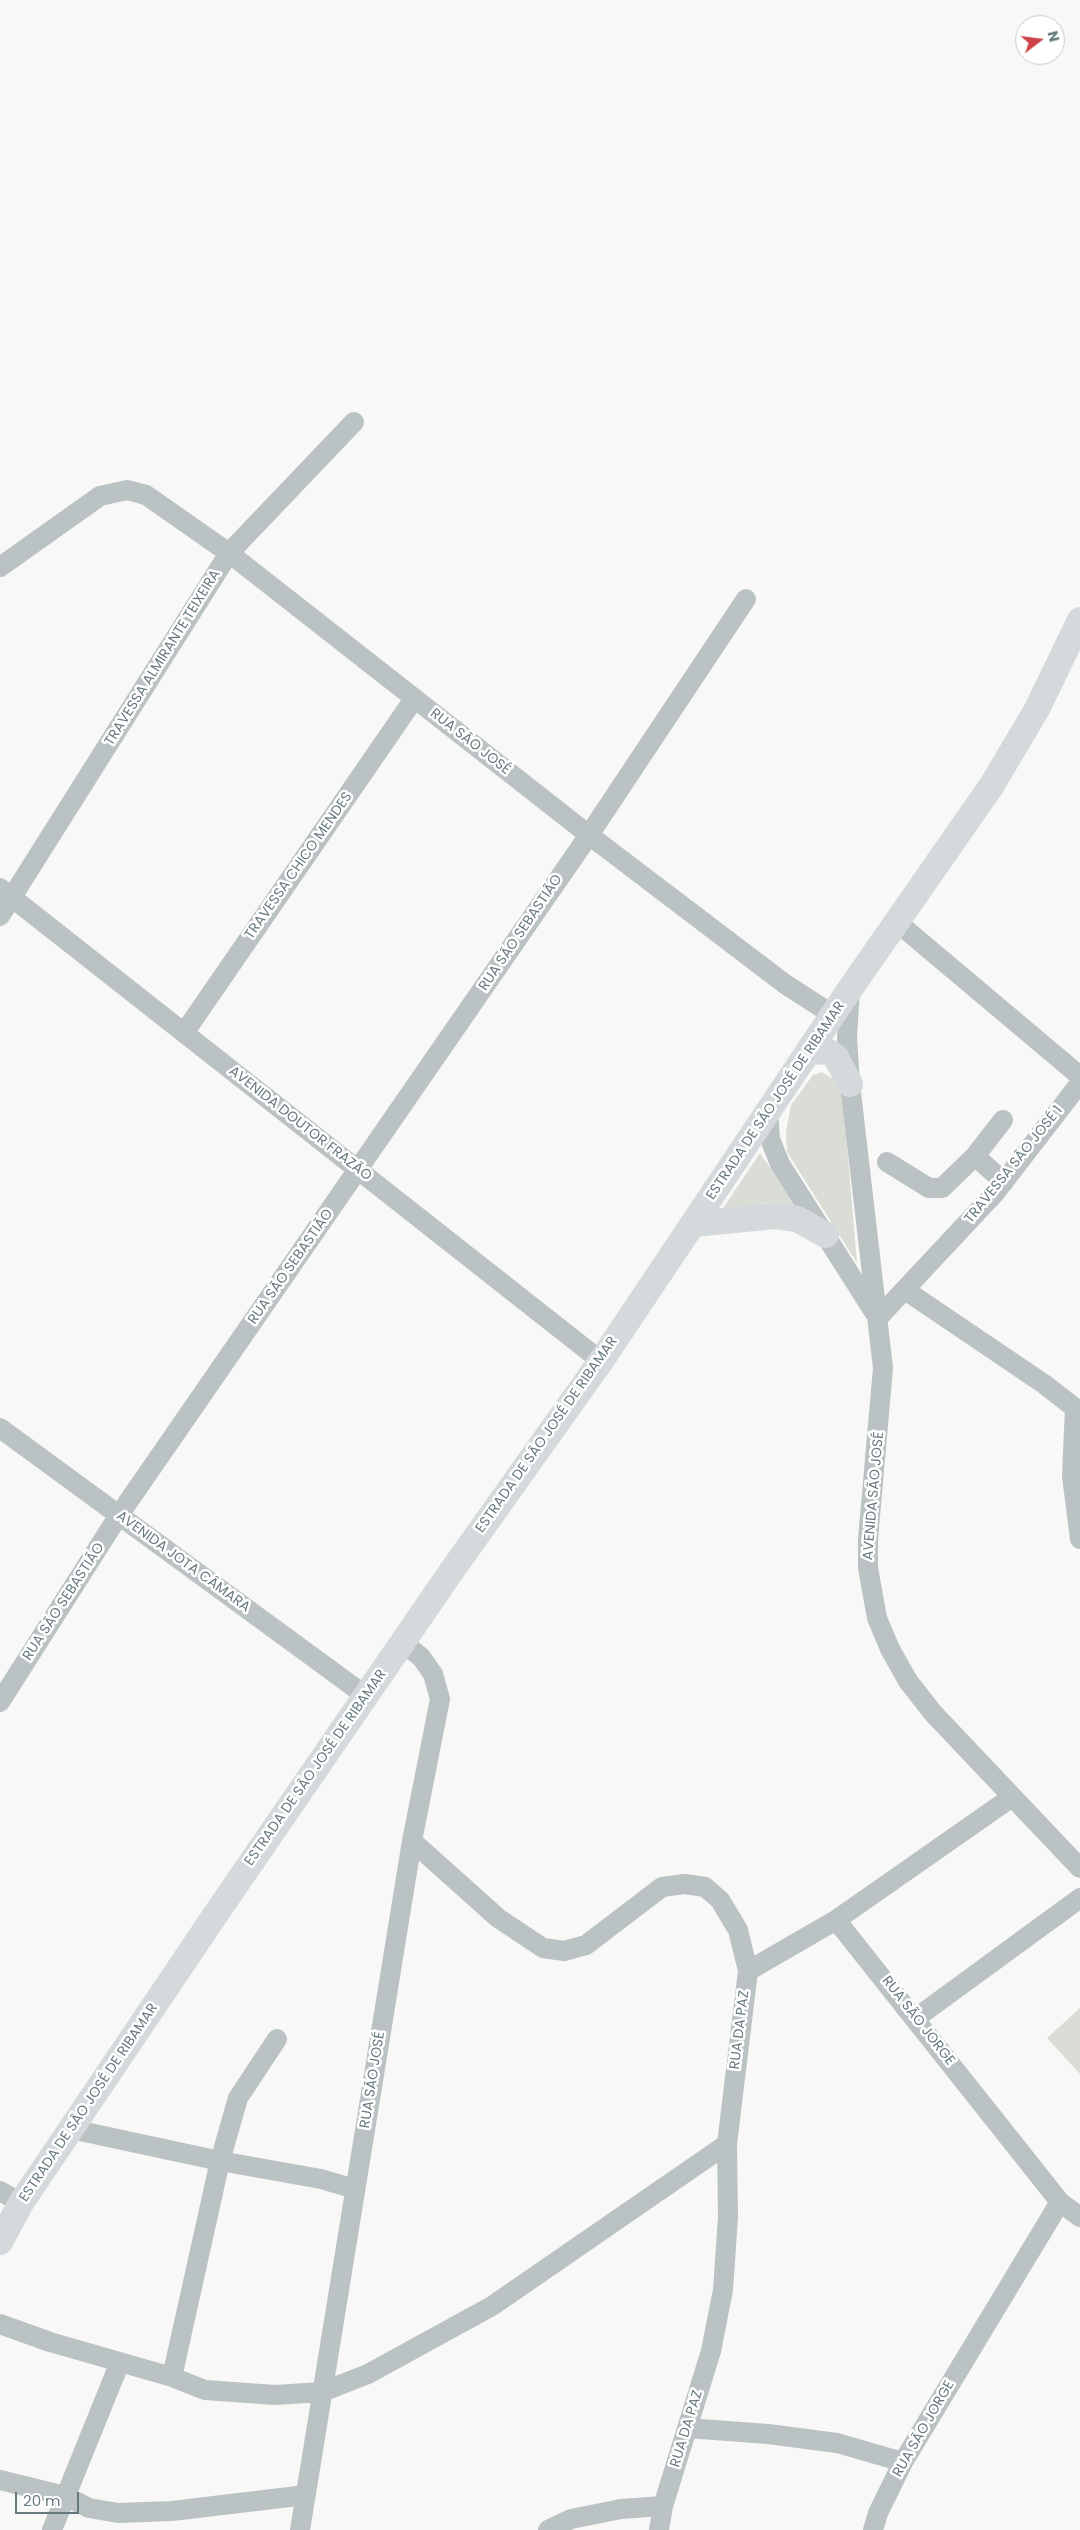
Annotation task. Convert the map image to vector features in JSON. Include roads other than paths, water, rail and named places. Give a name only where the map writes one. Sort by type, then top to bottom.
[{"type":"main road","name":"ESTRADA DE SÃO JOSÉ DE RIBAMAR","points":[[0,2242],[10,2197],[71,2129],[366,1696],[694,1224],[850,989],[992,785],[1037,709],[1080,620]]},
{"type":"main road","points":[[810,1051],[829,1052],[836,1057],[850,1084]]},
{"type":"main road","points":[[694,1224],[775,1216],[797,1219],[826,1235]]},
{"type":"street","name":"TRAVESSA ALMIRANTE TEIXEIRA","points":[[0,916],[6,893],[229,553],[354,422]]},
{"type":"street","name":"RUA SÃO JOSÉ","points":[[0,567],[100,496],[127,490],[146,495],[229,553],[589,835],[785,984],[833,1015]]},
{"type":"street","name":"RUA SÃO SEBASTIÃO","points":[[0,1702],[119,1515],[589,835],[746,599]]},
{"type":"street","name":"TRAVESSA CHICO MENDES","points":[[184,1033],[414,699]]},
{"type":"street","name":"AVENIDA DOUTOR FRAZÃO","points":[[6,893],[600,1361]]},
{"type":"street","points":[[898,922],[1080,1076]]},
{"type":"street","name":"AVENIDA SÃO JOSÉ","points":[[850,989],[847,1038],[850,1084],[883,1368],[868,1540],[868,1568],[877,1618],[890,1649],[908,1681],[933,1713],[1080,1868]]},
{"type":"street","name":"TRAVESSA SÃO JOSÉ 1","points":[[878,1318],[1004,1182],[1080,1083]]},
{"type":"street","name":"AVENIDA SÃO JOSÉ","points":[[768,1111],[768,1127],[774,1152],[878,1318]]},
{"type":"street","points":[[887,1162],[936,1190],[942,1188],[974,1156],[1003,1120]]},
{"type":"street","points":[[974,1156],[1004,1182]]},
{"type":"street","points":[[905,1290],[1077,1405],[1072,1476],[1080,1539]]},
{"type":"street","name":"AVENIDA JOTA CÂMARA","points":[[0,1428],[366,1696]]},
{"type":"street","name":"RUA SÃO JOSÉ","points":[[300,2530],[412,1841],[440,1699],[433,1674],[421,1657],[403,1643]]},
{"type":"street","points":[[748,1971],[836,1920],[1012,1797]]},
{"type":"street","name":"RUA DA PAZ","points":[[412,1841],[498,1918],[543,1948],[564,1951],[586,1945],[662,1887],[686,1884],[705,1887],[720,1900],[738,1930],[748,1971],[727,2144],[728,2217],[723,2290],[712,2351],[663,2506],[659,2530]]},
{"type":"street","points":[[916,2018],[1080,1898]]},
{"type":"street","name":"RUA SÃO JORGE","points":[[836,1920],[916,2018],[1060,2202],[1080,2217]]},
{"type":"street","points":[[172,2377],[220,2161],[238,2098],[277,2039]]},
{"type":"street","points":[[71,2129],[220,2161],[321,2179],[355,2189]]},
{"type":"street","points":[[0,2324],[50,2342],[172,2377],[205,2390],[275,2395],[322,2392],[368,2374],[492,2306],[727,2144]]},
{"type":"street","name":"RUA SÃO JORGE","points":[[873,2530],[878,2513],[903,2462],[1060,2202]]},
{"type":"street","points":[[52,2530],[120,2362]]},
{"type":"street","points":[[687,2428],[768,2434],[837,2444],[903,2462]]},
{"type":"street","points":[[0,2480],[65,2496],[89,2508],[118,2513],[172,2511],[306,2495]]},
{"type":"street","points":[[548,2530],[571,2519],[621,2509],[663,2506]]}]
